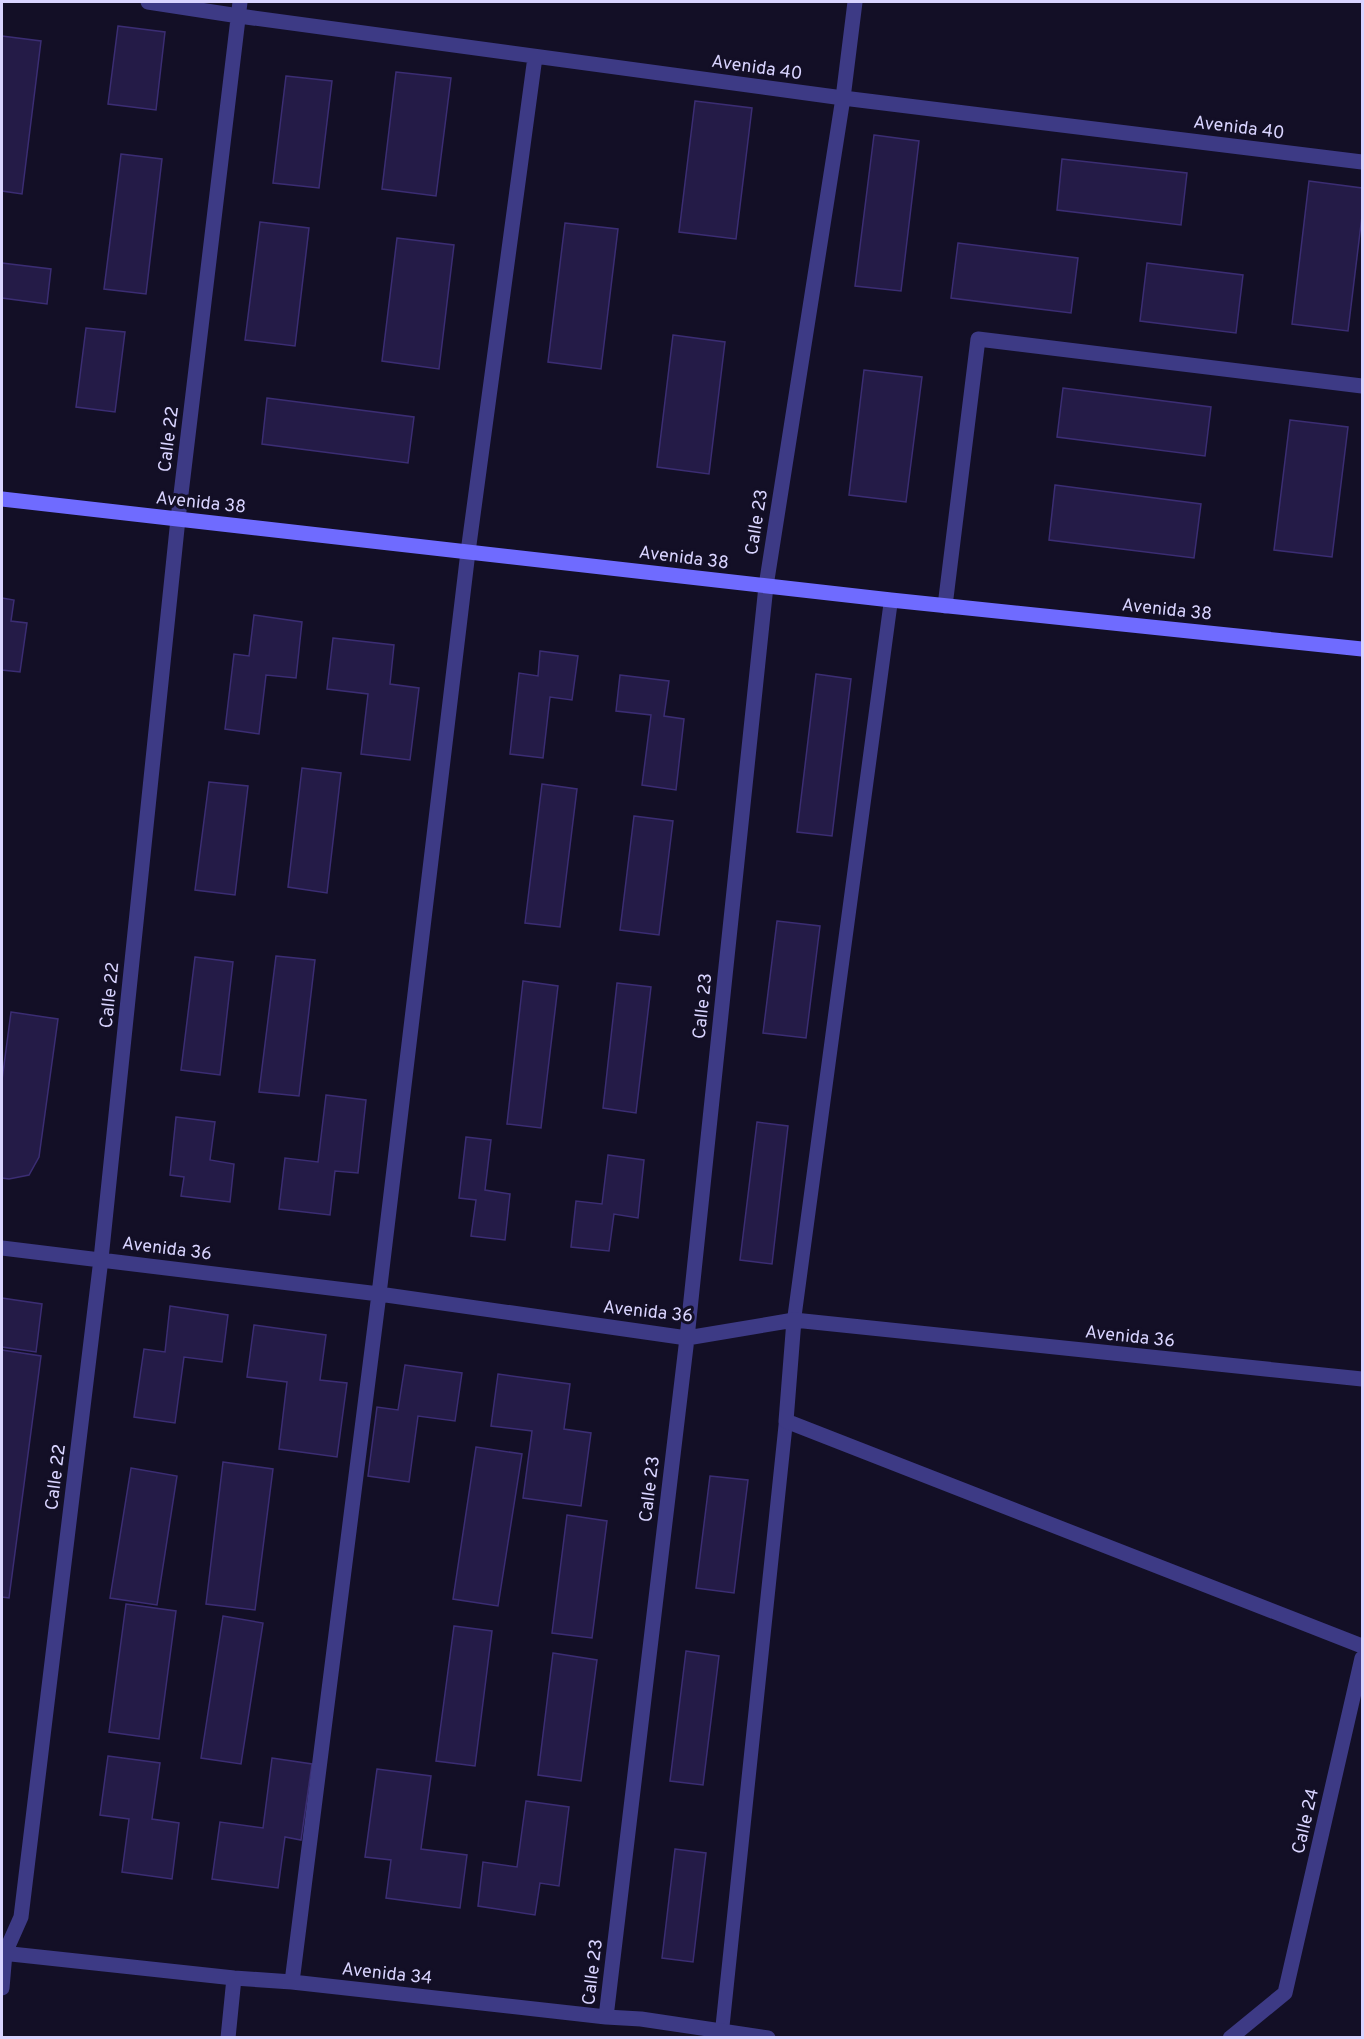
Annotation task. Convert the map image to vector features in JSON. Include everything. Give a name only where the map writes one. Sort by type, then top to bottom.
[{"type":"street","name":"Avenida 40","points":[[148,2],[240,9],[535,57],[843,98],[1362,162]]},
{"type":"street","name":"Calle 23","points":[[606,2017],[687,1338],[766,586],[843,98],[855,2]]},
{"type":"street","name":"Calle 22","points":[[2,1988],[3,1953],[21,1917],[100,1259],[178,519],[240,9]]},
{"type":"street","points":[[292,1982],[379,1294],[468,552],[535,57]]},
{"type":"street","points":[[945,606],[978,339],[1362,386]]},
{"type":"street","name":"Avenida 38","points":[[2,499],[945,606],[1362,649]]},
{"type":"street","name":"Avenida 36","points":[[2,1248],[379,1294],[687,1338],[794,1320],[1362,1380]]},
{"type":"street","points":[[794,1320],[786,1421],[1362,1646]]},
{"type":"street","name":"Calle 24","points":[[1230,2037],[1285,1993],[1362,1658]]},
{"type":"street","name":"Avenida 34","points":[[3,1953],[641,2019],[768,2037]]},
{"type":"street","points":[[228,2037],[234,1978]]},
{"type":"lane","points":[[794,1320],[891,600]]},
{"type":"lane","points":[[722,2031],[786,1421]]},
{"type":"building","points":[[118,26],[165,32],[156,110],[108,104]]},
{"type":"building","points":[[2,36],[41,41],[22,194],[2,191]]},
{"type":"building","points":[[396,72],[451,78],[436,196],[382,189]]},
{"type":"building","points":[[286,76],[332,81],[319,188],[273,183]]},
{"type":"building","points":[[695,101],[752,108],[736,239],[679,232]]},
{"type":"building","points":[[874,135],[919,141],[901,291],[855,286]]},
{"type":"building","points":[[121,154],[162,159],[146,294],[104,289]]},
{"type":"building","points":[[1062,159],[1187,173],[1181,225],[1057,210]]},
{"type":"building","points":[[1309,181],[1362,188],[1362,216],[1348,331],[1292,324]]},
{"type":"building","points":[[260,222],[309,228],[295,346],[245,340]]},
{"type":"building","points":[[565,223],[618,229],[601,369],[548,362]]},
{"type":"building","points":[[397,238],[454,245],[439,369],[382,361]]},
{"type":"building","points":[[958,243],[1078,258],[1071,313],[951,298]]},
{"type":"building","points":[[2,263],[51,269],[47,304],[2,298]]},
{"type":"building","points":[[1147,263],[1243,275],[1236,333],[1140,321]]},
{"type":"building","points":[[86,328],[125,332],[115,412],[76,407]]},
{"type":"building","points":[[673,335],[725,342],[709,474],[657,467]]},
{"type":"building","points":[[864,370],[922,377],[906,502],[849,495]]},
{"type":"building","points":[[1063,388],[1211,407],[1205,456],[1057,437]]},
{"type":"building","points":[[267,398],[414,417],[408,463],[262,444]]},
{"type":"building","points":[[1290,420],[1348,427],[1332,557],[1274,550]]},
{"type":"building","points":[[1055,485],[1201,504],[1194,558],[1049,540]]},
{"type":"building","points":[[2,598],[14,600],[11,621],[27,623],[20,672],[2,670]]},
{"type":"building","points":[[254,615],[302,622],[296,678],[266,675],[259,734],[225,729],[234,654],[249,656]]},
{"type":"building","points":[[333,638],[394,645],[390,684],[419,688],[410,760],[361,754],[368,694],[327,689]]},
{"type":"building","points":[[540,651],[578,656],[572,700],[550,697],[543,758],[510,754],[519,673],[538,676]]},
{"type":"building","points":[[816,674],[851,679],[832,836],[797,832]]},
{"type":"building","points":[[620,675],[669,681],[664,716],[684,719],[676,790],[642,785],[651,715],[616,711]]},
{"type":"building","points":[[302,768],[341,773],[327,893],[288,887]]},
{"type":"building","points":[[209,782],[248,786],[235,895],[195,890]]},
{"type":"building","points":[[542,784],[577,789],[560,927],[525,923]]},
{"type":"building","points":[[634,816],[673,821],[659,935],[620,930]]},
{"type":"building","points":[[777,921],[820,926],[806,1038],[763,1033]]},
{"type":"building","points":[[276,956],[315,960],[299,1096],[259,1092]]},
{"type":"building","points":[[195,957],[233,962],[220,1075],[181,1070]]},
{"type":"building","points":[[523,981],[558,986],[541,1128],[507,1124]]},
{"type":"building","points":[[617,983],[651,987],[636,1113],[603,1108]]},
{"type":"building","points":[[11,1012],[58,1019],[39,1157],[29,1175],[9,1179],[2,1178],[2,1080]]},
{"type":"building","points":[[326,1095],[366,1100],[358,1173],[335,1171],[330,1215],[279,1209],[285,1158],[318,1162]]},
{"type":"building","points":[[176,1117],[215,1122],[210,1160],[234,1164],[230,1202],[181,1196],[184,1177],[170,1175]]},
{"type":"building","points":[[757,1122],[788,1126],[772,1264],[740,1260]]},
{"type":"building","points":[[466,1137],[491,1140],[485,1190],[510,1194],[505,1240],[471,1236],[476,1200],[459,1198]]},
{"type":"building","points":[[608,1155],[644,1160],[638,1218],[614,1214],[609,1251],[571,1247],[576,1201],[602,1204]]},
{"type":"building","points":[[2,1298],[42,1304],[36,1352],[2,1347]]},
{"type":"building","points":[[170,1306],[228,1315],[222,1362],[184,1357],[175,1423],[134,1417],[144,1349],[165,1352]]},
{"type":"building","points":[[254,1325],[326,1335],[320,1380],[347,1383],[337,1457],[279,1449],[287,1382],[247,1377]]},
{"type":"building","points":[[2,1350],[41,1356],[9,1598],[2,1597]]},
{"type":"building","points":[[405,1365],[462,1373],[455,1421],[418,1416],[409,1482],[368,1476],[377,1407],[398,1410]]},
{"type":"building","points":[[498,1374],[570,1384],[564,1429],[591,1433],[581,1506],[523,1498],[532,1431],[491,1426]]},
{"type":"building","points":[[476,1447],[522,1454],[498,1606],[453,1599]]},
{"type":"building","points":[[223,1462],[273,1469],[255,1610],[206,1604]]},
{"type":"building","points":[[131,1468],[177,1476],[157,1605],[110,1598]]},
{"type":"building","points":[[710,1476],[748,1480],[734,1593],[696,1588]]},
{"type":"building","points":[[567,1515],[607,1521],[592,1638],[552,1633]]},
{"type":"building","points":[[126,1604],[176,1611],[159,1739],[109,1732]]},
{"type":"building","points":[[223,1616],[263,1623],[241,1764],[201,1758]]},
{"type":"building","points":[[454,1626],[492,1631],[475,1766],[436,1761]]},
{"type":"building","points":[[686,1651],[719,1656],[703,1785],[670,1781]]},
{"type":"building","points":[[553,1653],[597,1660],[581,1781],[538,1775]]},
{"type":"building","points":[[108,1756],[160,1763],[152,1819],[179,1823],[172,1879],[122,1872],[129,1819],[100,1815]]},
{"type":"building","points":[[272,1758],[312,1764],[301,1840],[285,1837],[278,1888],[212,1879],[220,1822],[263,1828]]},
{"type":"building","points":[[377,1769],[431,1776],[421,1849],[467,1855],[460,1908],[386,1898],[391,1860],[365,1857]]},
{"type":"building","points":[[526,1801],[569,1807],[559,1886],[540,1883],[535,1915],[478,1906],[483,1862],[517,1867]]},
{"type":"building","points":[[675,1849],[706,1853],[693,1962],[662,1958]]}]
